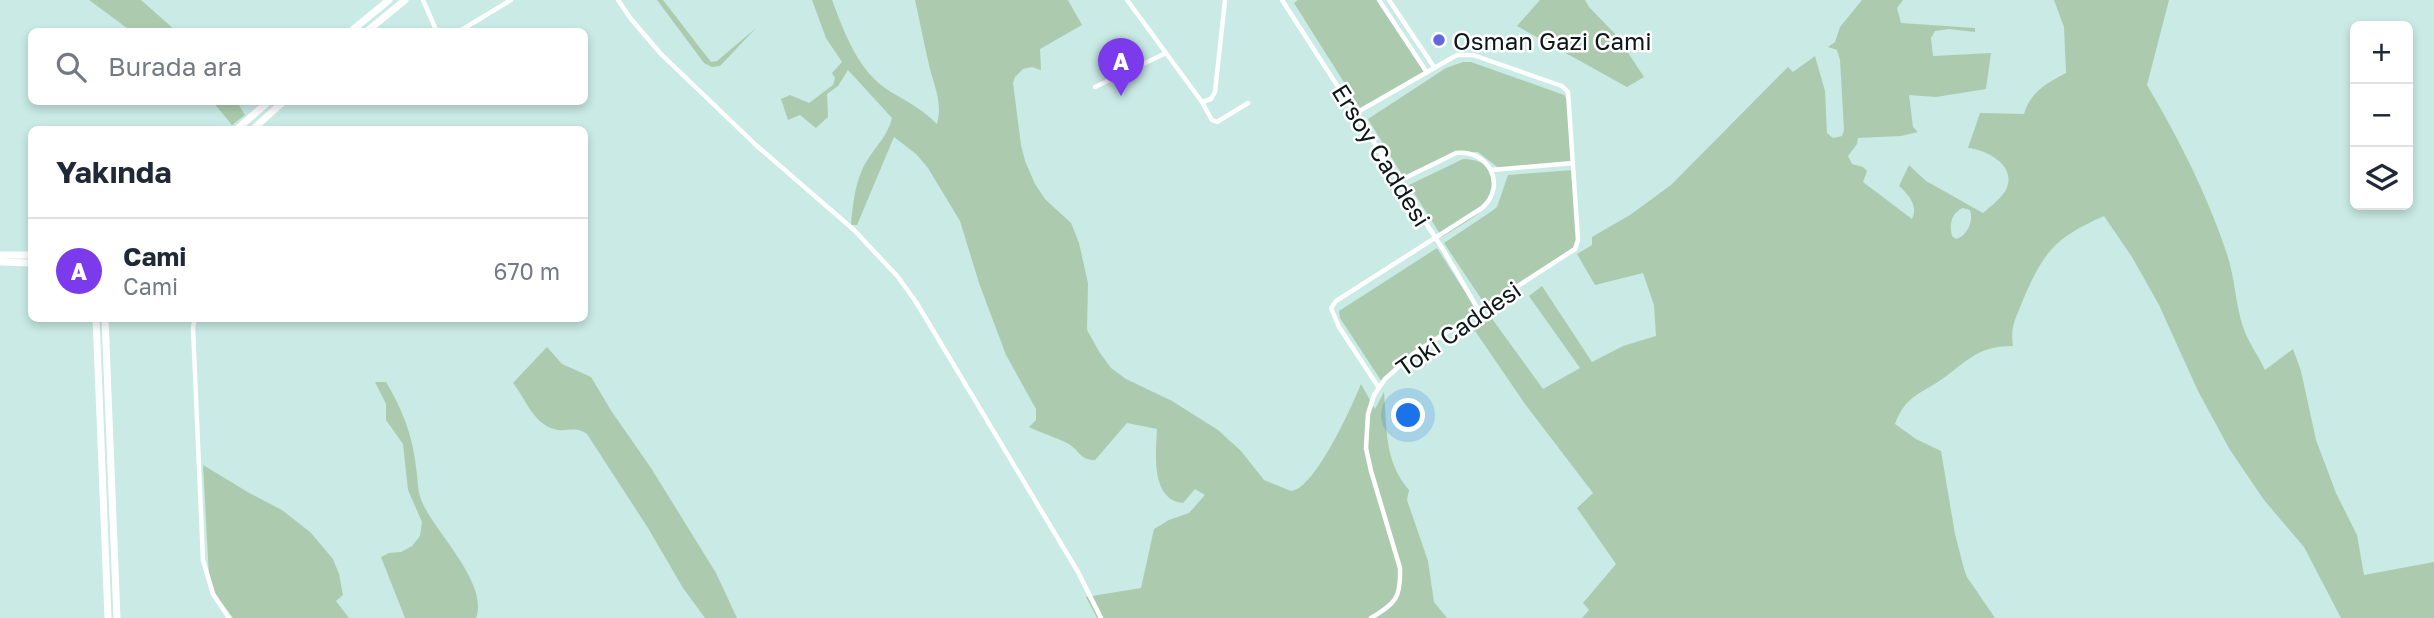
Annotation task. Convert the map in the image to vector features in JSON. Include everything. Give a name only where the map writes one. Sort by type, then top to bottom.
[{"type":"highway","points":[[355,28],[389,0]]},
{"type":"highway","points":[[374,28],[405,0]]},
{"type":"highway","points":[[241,126],[265,105]]},
{"type":"highway","points":[[256,126],[280,105]]},
{"type":"highway","points":[[0,255],[28,255]]},
{"type":"highway","points":[[0,262],[28,263]]},
{"type":"highway","points":[[96,322],[107,618]]},
{"type":"highway","points":[[105,322],[117,618]]},
{"type":"street","points":[[423,0],[435,28]]},
{"type":"street","points":[[465,28],[511,0]]},
{"type":"street","points":[[618,0],[645,36],[707,99],[854,230],[898,276],[1078,572],[1101,618]]},
{"type":"street","points":[[1127,0],[1202,102],[1211,119],[1215,122],[1248,103]]},
{"type":"street","points":[[1202,102],[1211,99],[1215,92],[1225,0]]},
{"type":"street","name":"Ersoy Caddesi","points":[[1282,0],[1479,311]]},
{"type":"street","points":[[1379,0],[1426,71]]},
{"type":"street","points":[[1389,0],[1434,67]]},
{"type":"street","points":[[1095,87],[1166,53]]},
{"type":"street","points":[[1356,113],[1457,55],[1473,55],[1562,86],[1568,92],[1573,163],[1492,170]]},
{"type":"street","points":[[1379,388],[1339,327],[1331,308],[1336,301],[1488,203],[1494,188],[1492,170],[1478,156],[1460,152],[1399,181]]},
{"type":"street","name":"Toki Caddesi","points":[[1371,618],[1391,606],[1398,596],[1400,584],[1399,568],[1366,448],[1368,414],[1374,395],[1413,354],[1575,249],[1578,240],[1573,163]]},
{"type":"street","points":[[194,322],[203,560],[213,594],[229,618]]},
{"type":"green space","points":[[89,0],[141,0],[173,28],[127,28]]},
{"type":"green space","points":[[657,0],[663,0],[711,62],[717,61],[756,28],[720,66],[712,67],[704,63]]},
{"type":"green space","points":[[812,0],[832,0],[854,51],[870,74],[937,124],[938,102],[915,0],[1068,0],[1082,25],[1040,49],[1041,70],[1032,67],[1023,69],[1013,83],[1025,161],[1045,199],[1071,223],[1079,243],[1088,283],[1087,330],[1100,353],[1111,368],[1126,379],[1172,401],[1218,430],[1241,451],[1264,480],[1291,491],[1301,487],[1321,462],[1361,384],[1375,409],[1384,392],[1391,456],[1409,490],[1407,500],[1428,561],[1434,602],[1447,618],[1097,618],[1086,597],[1141,588],[1154,529],[1189,513],[1205,495],[1195,489],[1183,503],[1172,500],[1165,493],[1157,474],[1157,429],[1127,423],[1095,460],[1090,460],[1067,443],[1029,427],[1036,420],[1036,409],[1006,355],[979,283],[960,221],[928,168],[916,154],[894,137],[857,225],[851,225],[861,172],[886,134],[892,118],[848,70],[838,86],[827,94],[828,117],[816,128],[800,115],[788,120],[781,99],[790,95],[809,103],[833,85],[835,78],[832,73],[842,62],[826,38]]},
{"type":"green space","points":[[1298,0],[1378,0],[1424,72],[1362,111],[1294,3]]},
{"type":"green space","points":[[1540,0],[1585,0],[1617,36],[1644,77],[1627,87],[1517,26]]},
{"type":"green space","points":[[1862,0],[1903,0],[1897,8],[1901,23],[1975,28],[1975,32],[1949,29],[1935,31],[1931,38],[1933,56],[1991,53],[1986,89],[1936,97],[1909,95],[1913,127],[1918,132],[1901,136],[1858,138],[1848,156],[1852,164],[1867,171],[1863,182],[1912,219],[1912,201],[1899,186],[1909,165],[1926,181],[1983,213],[2004,192],[2008,176],[2002,164],[1989,154],[1968,148],[1980,113],[2024,114],[2035,94],[2066,73],[2064,27],[2054,0],[2169,0],[2147,85],[2181,146],[2211,210],[2230,263],[2245,333],[2265,370],[2293,349],[2301,371],[2316,440],[2336,493],[2357,535],[2364,575],[2434,562],[2434,618],[2341,618],[2304,547],[2264,500],[2230,450],[2198,391],[2159,305],[2132,257],[2104,216],[2062,239],[2045,258],[2030,283],[2016,317],[2012,333],[2013,346],[1992,348],[1968,359],[1910,400],[1895,424],[1916,439],[1941,451],[1955,534],[1964,569],[1995,618],[1582,618],[1589,610],[1583,603],[1616,564],[1577,508],[1593,493],[1525,404],[1473,328],[1490,316],[1543,389],[1580,368],[1529,296],[1542,286],[1592,362],[1623,346],[1656,336],[1654,305],[1643,273],[1595,285],[1577,254],[1592,245],[1592,237],[1630,215],[1671,185],[1788,67],[1793,72],[1815,56],[1825,91],[1827,133],[1833,138],[1842,136],[1844,130],[1840,60],[1837,50],[1828,47],[1835,42],[1840,27]],"holes":[[[1963,208],[1970,210],[1969,228],[1956,239],[1951,232],[1953,216]]]},
{"type":"green space","points":[[1471,62],[1564,95],[1570,106],[1573,163],[1501,170],[1478,152],[1460,152],[1404,178],[1368,119],[1446,68]]},
{"type":"green space","points":[[215,105],[239,105],[245,115],[232,125]]},
{"type":"green space","points":[[1463,159],[1480,162],[1489,169],[1494,185],[1492,195],[1480,212],[1442,237],[1409,185]]},
{"type":"green space","points":[[1573,170],[1577,245],[1486,306],[1444,243],[1497,207],[1508,175]]},
{"type":"green space","points":[[1437,248],[1478,312],[1416,351],[1382,382],[1340,318],[1339,311]]},
{"type":"green space","points":[[547,347],[562,364],[591,377],[716,573],[737,618],[705,618],[683,588],[587,434],[579,430],[559,430],[547,426],[530,409],[513,383]]},
{"type":"green space","points":[[375,382],[386,382],[402,412],[415,456],[421,499],[475,590],[478,605],[476,618],[405,618],[381,557],[412,546],[420,536],[422,522],[408,490],[403,444],[386,420],[386,404]]},
{"type":"green space","points":[[203,465],[282,510],[310,532],[333,559],[343,595],[336,601],[349,618],[233,618],[216,595],[209,576]]},
{"type":"place","name":"Osman Gazi Cami","points":[[1439,40]]},
{"type":"place","name":"Cami","points":[[1121,96]]}]
